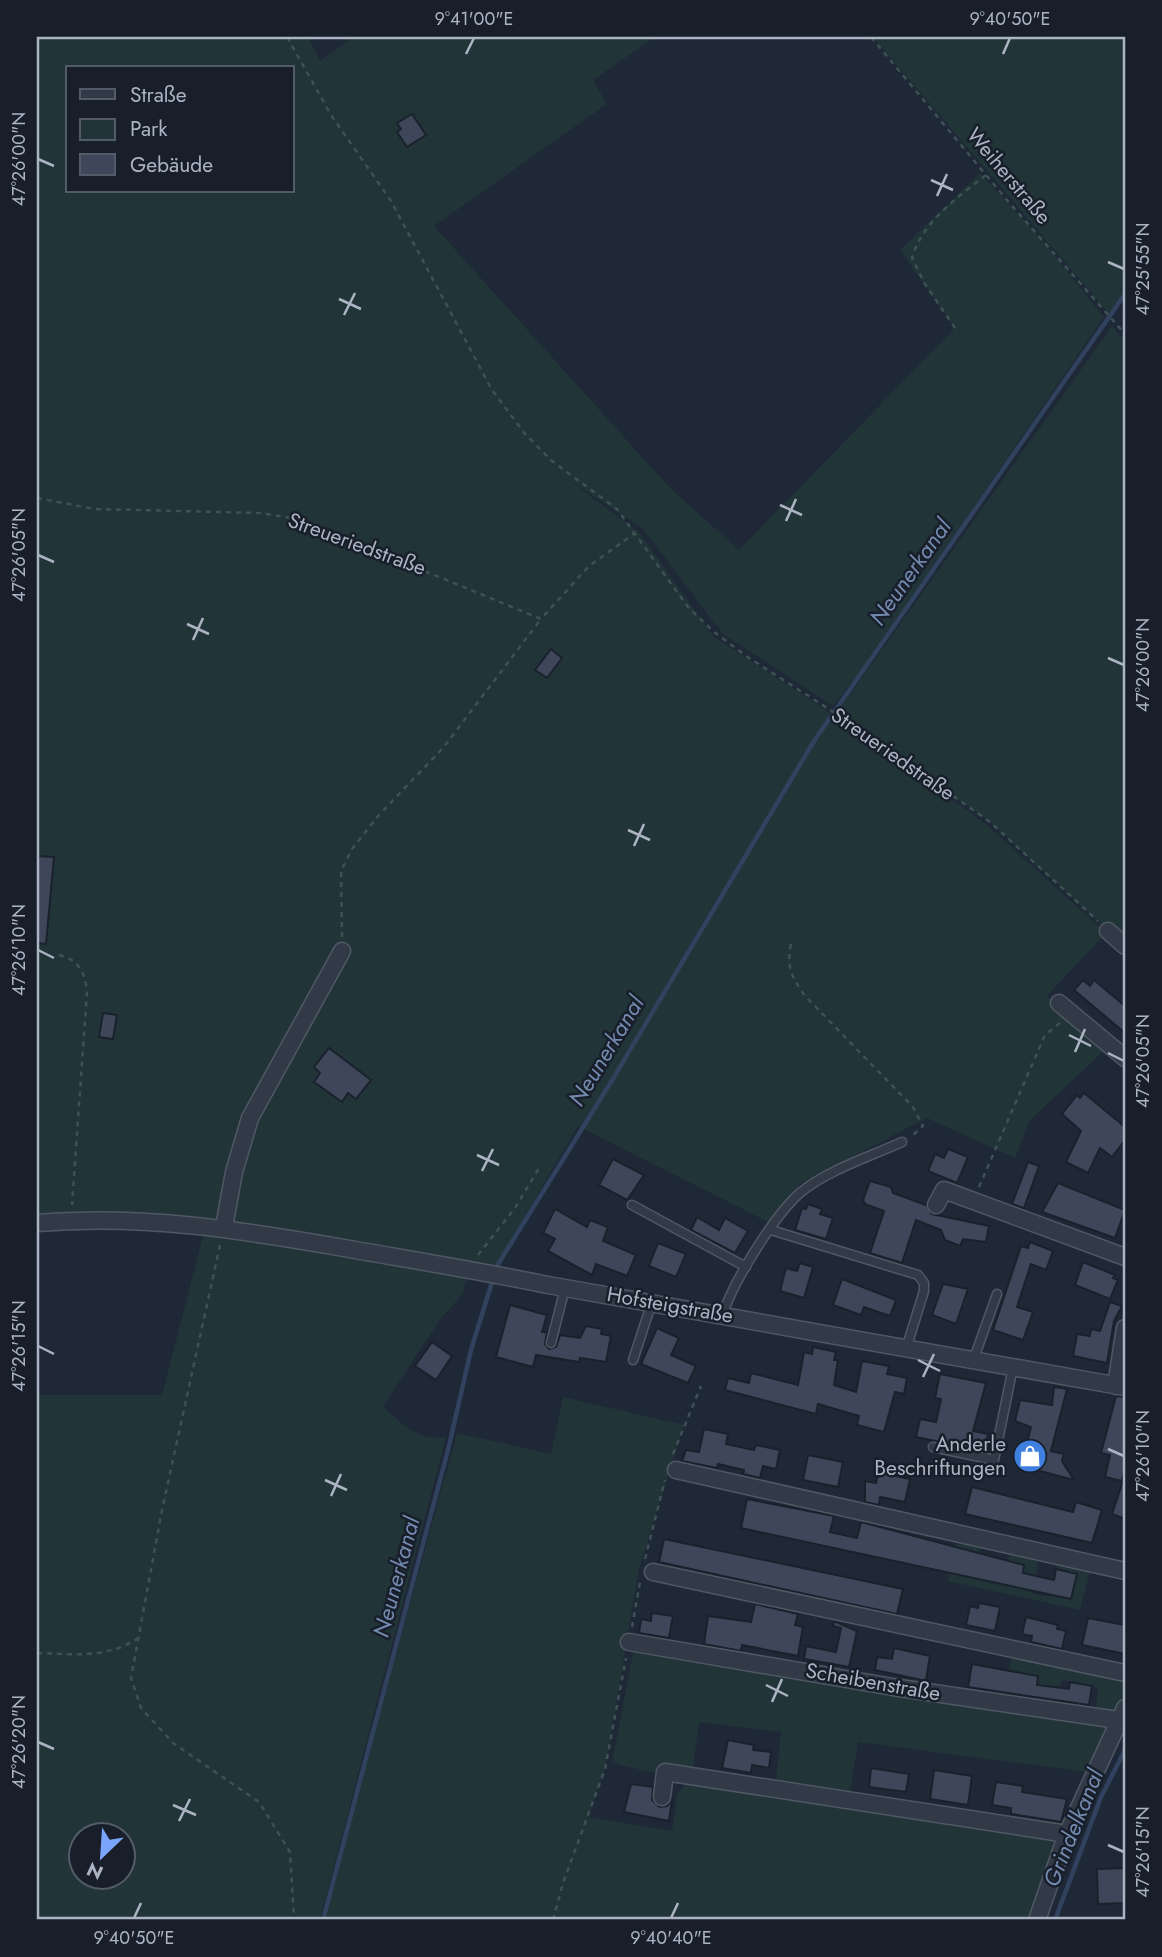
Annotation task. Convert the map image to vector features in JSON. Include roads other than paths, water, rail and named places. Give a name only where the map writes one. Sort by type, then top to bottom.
[{"type":"street","points":[[1108,931],[1125,946]]},
{"type":"street","points":[[224,1227],[233,1172],[250,1118],[342,951]]},
{"type":"street","points":[[1059,1003],[1125,1058]]},
{"type":"street","points":[[936,1205],[944,1189],[1125,1257]]},
{"type":"street","name":"Hofsteigstraße","points":[[37,1223],[70,1220],[224,1227],[475,1268],[565,1288],[1120,1386],[1125,1328]]},
{"type":"street","points":[[676,1470],[1125,1571]]},
{"type":"street","points":[[653,1572],[1125,1673]]},
{"type":"street","name":"Scheibenstraße","points":[[629,1642],[893,1687],[1122,1714],[1067,1834],[1037,1920]]},
{"type":"street","points":[[662,1797],[665,1772],[1067,1834]]},
{"type":"lane","points":[[723,1314],[728,1297],[746,1266],[801,1192],[902,1142]]},
{"type":"lane","points":[[632,1205],[746,1266]]},
{"type":"lane","points":[[771,1230],[918,1275],[924,1283],[924,1291],[906,1349]]},
{"type":"lane","points":[[551,1343],[565,1288]]},
{"type":"lane","points":[[973,1361],[997,1294]]},
{"type":"lane","points":[[633,1360],[652,1302]]},
{"type":"lane","points":[[933,1447],[994,1460],[1013,1367]]},
{"type":"waterway","name":"Neunerkanal","points":[[323,1920],[448,1450],[471,1350],[497,1266],[611,1082],[814,741],[1125,294]]},
{"type":"waterway","name":"Grindelkanal","points":[[1055,1920],[1101,1797],[1125,1750]]},
{"type":"place","name":"Anderle Beschriftungen","points":[[1030,1456]]}]
